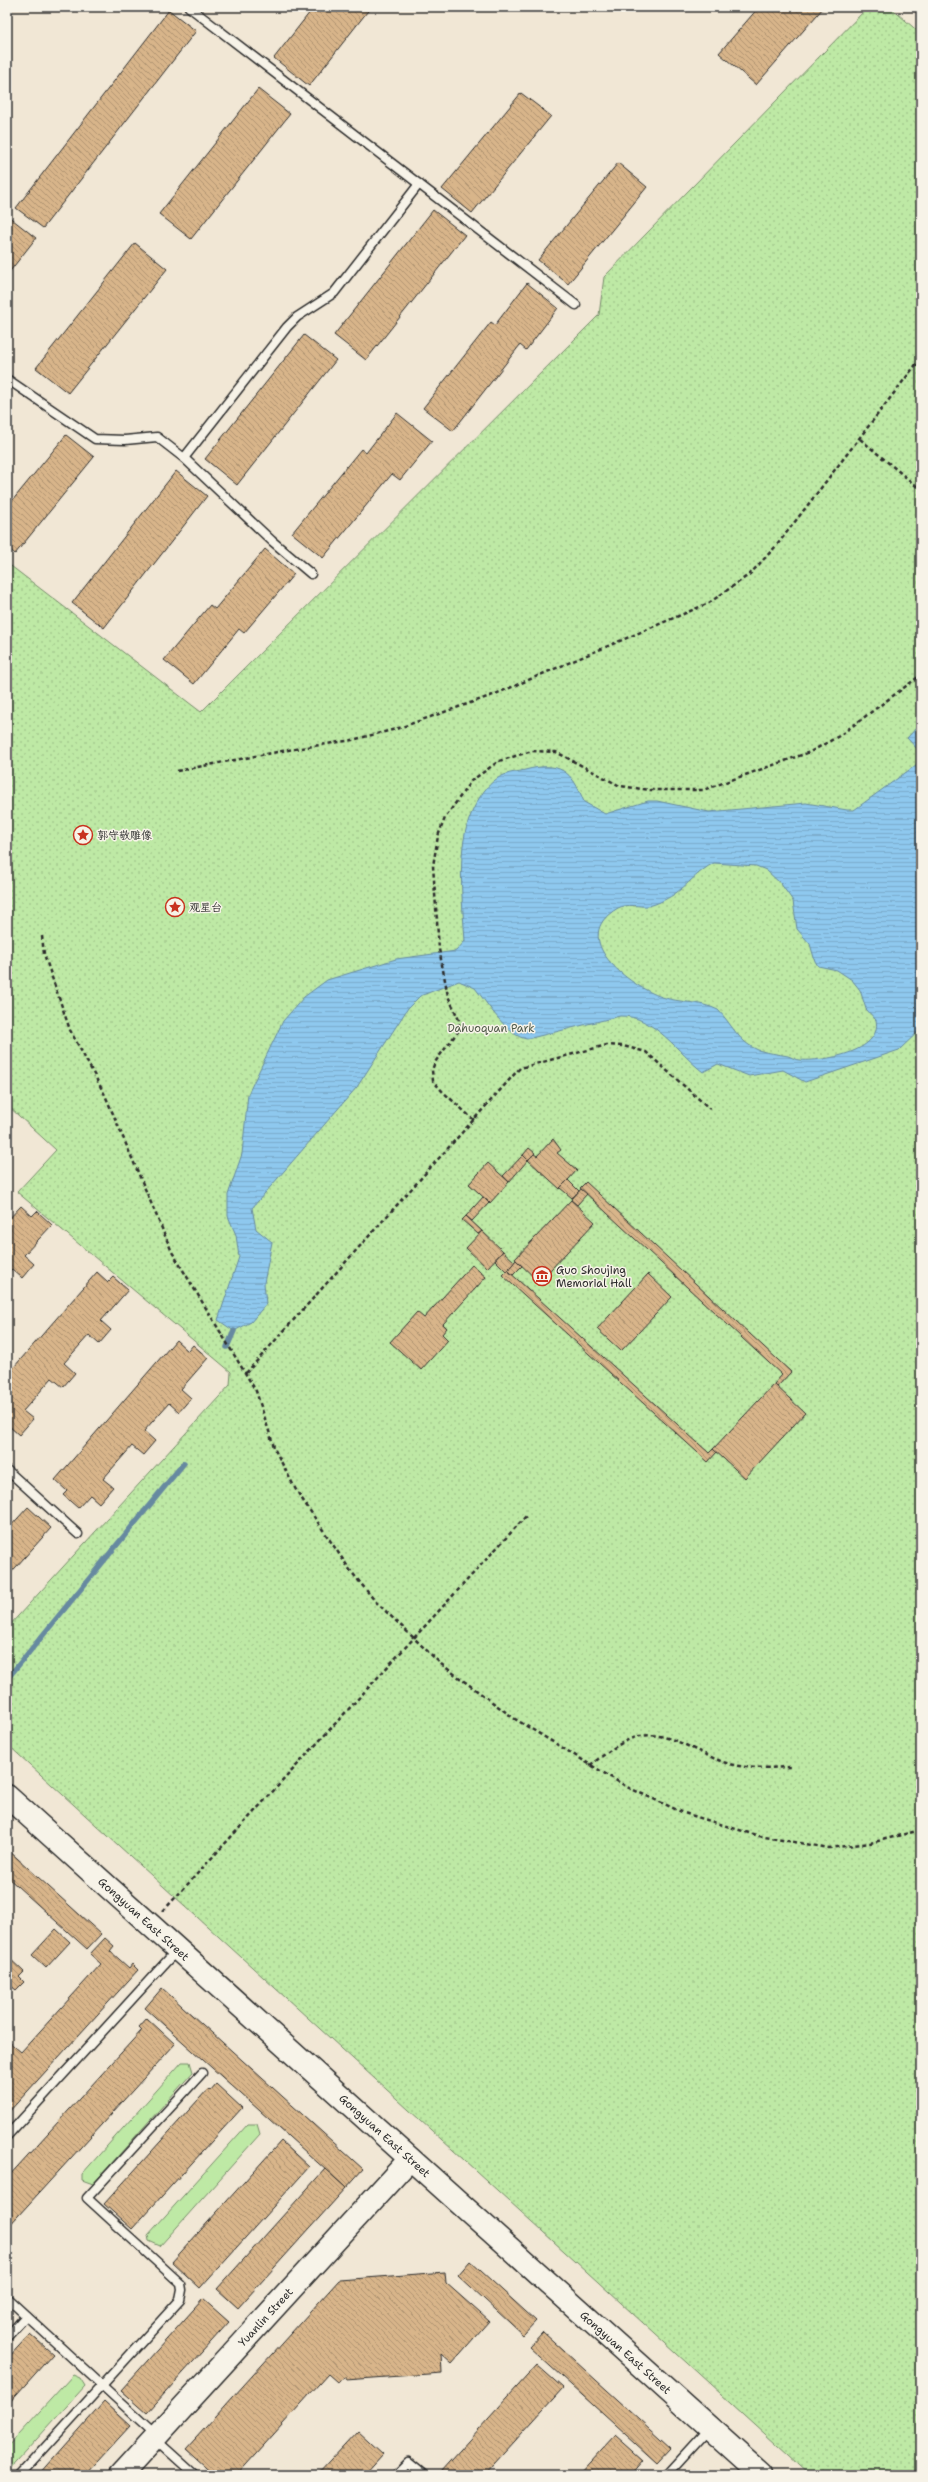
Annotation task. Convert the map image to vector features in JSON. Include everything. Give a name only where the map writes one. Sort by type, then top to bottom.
[{"type":"street","name":"Gongyuan East Street","points":[[7,1796],[762,2475]]},
{"type":"street","name":"Yuanlin Street","points":[[121,2475],[410,2159]]},
{"type":"lane","points":[[189,7],[576,304]]},
{"type":"lane","points":[[184,458],[287,327],[297,317],[334,293],[419,184]]},
{"type":"lane","points":[[7,379],[96,439],[124,440],[157,437],[184,458],[272,541],[312,574]]},
{"type":"lane","points":[[7,1470],[78,1534]]},
{"type":"lane","points":[[7,2136],[178,1949]]},
{"type":"lane","points":[[20,2475],[180,2300],[182,2290],[181,2284],[87,2198],[202,2073]]},
{"type":"lane","points":[[7,2298],[102,2385],[195,2475]]},
{"type":"lane","points":[[7,2337],[26,2316]]},
{"type":"lane","points":[[668,2475],[710,2428]]},
{"type":"lane","points":[[394,2475],[408,2462],[424,2475]]},
{"type":"path","points":[[177,772],[282,751],[352,740],[396,729],[493,695],[709,603],[750,574],[763,561],[795,524],[921,358]]},
{"type":"path","points":[[859,439],[921,490]]},
{"type":"path","points":[[474,1120],[443,1092],[433,1080],[432,1070],[435,1062],[459,1030],[459,1020],[448,996],[439,949],[432,866],[438,836],[445,818],[471,781],[499,761],[532,751],[556,752],[620,786],[650,790],[703,790],[810,752],[839,736],[921,675]]},
{"type":"path","points":[[42,936],[44,954],[70,1030],[111,1107],[172,1252],[256,1391],[275,1450],[296,1490],[350,1570],[375,1601],[473,1690],[515,1719],[627,1787],[684,1813],[759,1836],[829,1848],[870,1843],[921,1830]]},
{"type":"path","points":[[246,1373],[520,1068],[607,1045],[646,1052],[710,1108]]},
{"type":"path","points":[[151,1925],[526,1515]]},
{"type":"path","points":[[590,1765],[620,1744],[640,1736],[655,1736],[675,1740],[719,1761],[751,1769],[790,1767]]},
{"type":"green space","name":"Dahuoquan Park","points":[[868,7],[890,7],[921,34],[921,2475],[810,2475],[7,1744],[7,1628],[230,1385],[231,1372],[17,1192],[56,1150],[7,1105],[7,563],[201,712],[599,315],[604,277]]},
{"type":"green space","points":[[182,2062],[190,2062],[193,2072],[93,2184],[82,2180],[82,2174]]},
{"type":"green space","points":[[248,2124],[257,2124],[260,2134],[160,2246],[149,2241],[148,2235]]},
{"type":"green space","points":[[73,2375],[80,2378],[85,2386],[7,2472],[7,2447]]},
{"type":"water","points":[[921,723],[921,753],[907,738]]},
{"type":"water","points":[[921,757],[921,1029],[899,1050],[805,1082],[783,1070],[749,1076],[718,1064],[703,1072],[655,1028],[632,1017],[620,1016],[527,1039],[520,1037],[505,1026],[475,988],[459,981],[420,996],[408,1008],[357,1087],[252,1208],[256,1229],[272,1242],[264,1283],[266,1304],[251,1322],[234,1331],[218,1320],[239,1257],[236,1235],[228,1216],[228,1195],[242,1154],[248,1094],[283,1021],[304,997],[327,980],[396,959],[456,951],[465,941],[461,873],[465,834],[470,817],[478,800],[483,792],[496,779],[509,773],[537,767],[555,768],[569,775],[584,802],[605,814],[648,801],[657,801],[709,812],[806,803],[854,810],[916,765]],"holes":[[[714,863],[756,866],[766,870],[781,884],[793,901],[797,929],[810,944],[818,966],[837,970],[852,980],[860,990],[866,1009],[876,1020],[876,1031],[870,1040],[861,1047],[849,1053],[835,1057],[809,1060],[798,1060],[788,1056],[758,1050],[751,1047],[740,1038],[718,1010],[704,1005],[662,997],[634,983],[608,960],[600,946],[598,933],[604,920],[618,908],[630,905],[648,906],[661,902],[670,897],[708,866]]]},
{"type":"building","points":[[314,7],[371,7],[309,86],[274,58]]},
{"type":"building","points":[[759,7],[824,7],[756,85],[719,53]]},
{"type":"building","points":[[169,10],[196,31],[43,228],[16,208]]},
{"type":"building","points":[[258,89],[290,114],[191,239],[159,214]]},
{"type":"building","points":[[521,93],[551,116],[472,213],[442,189]]},
{"type":"building","points":[[618,163],[647,187],[568,284],[538,260]]},
{"type":"building","points":[[433,210],[465,235],[366,360],[334,335]]},
{"type":"building","points":[[8,216],[36,238],[7,275],[7,217]]},
{"type":"building","points":[[135,243],[167,269],[68,393],[36,368]]},
{"type":"building","points":[[527,283],[558,308],[526,350],[520,345],[453,431],[423,408],[491,322],[495,325]]},
{"type":"building","points":[[304,335],[336,360],[237,485],[205,459]]},
{"type":"building","points":[[397,413],[432,441],[400,480],[392,474],[323,558],[292,533],[361,449],[366,453]]},
{"type":"building","points":[[66,435],[94,457],[15,554],[7,547],[7,507]]},
{"type":"building","points":[[176,471],[207,496],[104,628],[72,603]]},
{"type":"building","points":[[265,549],[294,574],[244,633],[239,629],[194,684],[164,660],[210,605],[215,609]]},
{"type":"building","points":[[553,1139],[561,1150],[557,1153],[577,1170],[560,1189],[528,1160],[534,1154],[537,1156]]},
{"type":"building","points":[[529,1148],[535,1153],[528,1160],[523,1155]]},
{"type":"building","points":[[523,1155],[528,1160],[509,1182],[503,1176]]},
{"type":"building","points":[[488,1163],[509,1182],[490,1203],[469,1184]]},
{"type":"building","points":[[568,1180],[579,1191],[572,1198],[560,1188]]},
{"type":"building","points":[[586,1182],[791,1372],[777,1387],[774,1384],[782,1375],[580,1188]]},
{"type":"building","points":[[581,1189],[587,1194],[577,1205],[571,1200]]},
{"type":"building","points":[[483,1197],[489,1203],[472,1221],[466,1216]]},
{"type":"building","points":[[571,1200],[595,1222],[539,1282],[515,1259]]},
{"type":"building","points":[[21,1206],[32,1216],[37,1211],[52,1225],[24,1255],[34,1264],[22,1278],[12,1269],[7,1274],[7,1221]]},
{"type":"building","points":[[466,1216],[482,1231],[478,1234],[462,1220]]},
{"type":"building","points":[[482,1231],[503,1251],[487,1268],[466,1248]]},
{"type":"building","points":[[503,1251],[515,1262],[506,1271],[495,1260]]},
{"type":"building","points":[[516,1260],[522,1266],[513,1275],[508,1270]]},
{"type":"building","points":[[472,1265],[486,1277],[443,1324],[447,1328],[442,1334],[448,1340],[421,1370],[390,1342],[417,1312],[424,1318]]},
{"type":"building","points":[[507,1270],[709,1453],[713,1449],[717,1452],[708,1462],[502,1275]]},
{"type":"building","points":[[97,1272],[108,1282],[113,1277],[128,1290],[101,1321],[111,1330],[99,1344],[89,1335],[64,1363],[75,1373],[63,1387],[52,1378],[23,1411],[33,1419],[19,1435],[10,1427],[7,1429],[7,1375]]},
{"type":"building","points":[[648,1274],[672,1297],[621,1351],[597,1329]]},
{"type":"building","points":[[176,1340],[188,1351],[193,1345],[208,1358],[181,1389],[191,1398],[179,1412],[169,1403],[144,1431],[155,1441],[143,1455],[132,1446],[103,1479],[113,1487],[99,1503],[90,1495],[78,1508],[63,1495],[67,1491],[55,1480]]},
{"type":"building","points":[[774,1384],[805,1413],[745,1478],[713,1449]]},
{"type":"building","points":[[28,1507],[51,1528],[7,1577],[7,1530]]},
{"type":"building","points":[[7,1849],[101,1934],[87,1949],[7,1877]]},
{"type":"building","points":[[56,1929],[70,1942],[46,1968],[32,1955]]},
{"type":"building","points":[[105,1938],[114,1946],[110,1951],[129,1968],[132,1964],[138,1970],[7,2114],[9,2075],[7,2042],[8,2041],[21,2052],[101,1964],[90,1954]]},
{"type":"building","points":[[7,1956],[24,1972],[19,1977],[24,1982],[16,1990],[11,1986],[7,1991]]},
{"type":"building","points":[[162,1988],[363,2169],[346,2188],[145,2008]]},
{"type":"building","points":[[147,2018],[175,2044],[7,2228],[7,2178],[142,2030],[139,2027]]},
{"type":"building","points":[[216,2084],[242,2108],[132,2229],[104,2204],[208,2089],[210,2091]]},
{"type":"building","points":[[281,2141],[309,2167],[200,2288],[172,2262]]},
{"type":"building","points":[[325,2169],[346,2188],[238,2308],[217,2289]]},
{"type":"building","points":[[470,2261],[536,2321],[523,2335],[458,2275]]},
{"type":"building","points":[[445,2272],[446,2283],[489,2321],[452,2363],[441,2353],[442,2373],[346,2380],[346,2377],[337,2382],[328,2374],[237,2475],[215,2475],[186,2449],[339,2280]]},
{"type":"building","points":[[203,2299],[229,2322],[147,2413],[121,2390]]},
{"type":"building","points":[[543,2332],[671,2448],[657,2463],[529,2347]]},
{"type":"building","points":[[30,2334],[53,2354],[7,2405],[7,2359]]},
{"type":"building","points":[[537,2365],[563,2388],[484,2475],[444,2475],[440,2472]]},
{"type":"building","points":[[104,2402],[130,2426],[85,2475],[39,2475]]},
{"type":"building","points":[[358,2431],[383,2454],[364,2475],[317,2475]]},
{"type":"building","points":[[615,2435],[643,2460],[630,2475],[578,2475]]},
{"type":"waterway","points":[[227,1347],[234,1331]]},
{"type":"waterway","points":[[7,1679],[184,1463]]},
{"type":"place","name":"郭守敬雕像","points":[[83,835]]},
{"type":"place","name":"观星台","points":[[175,907]]},
{"type":"place","name":"Guo Shoujing Memorial Hall","points":[[542,1276]]}]
